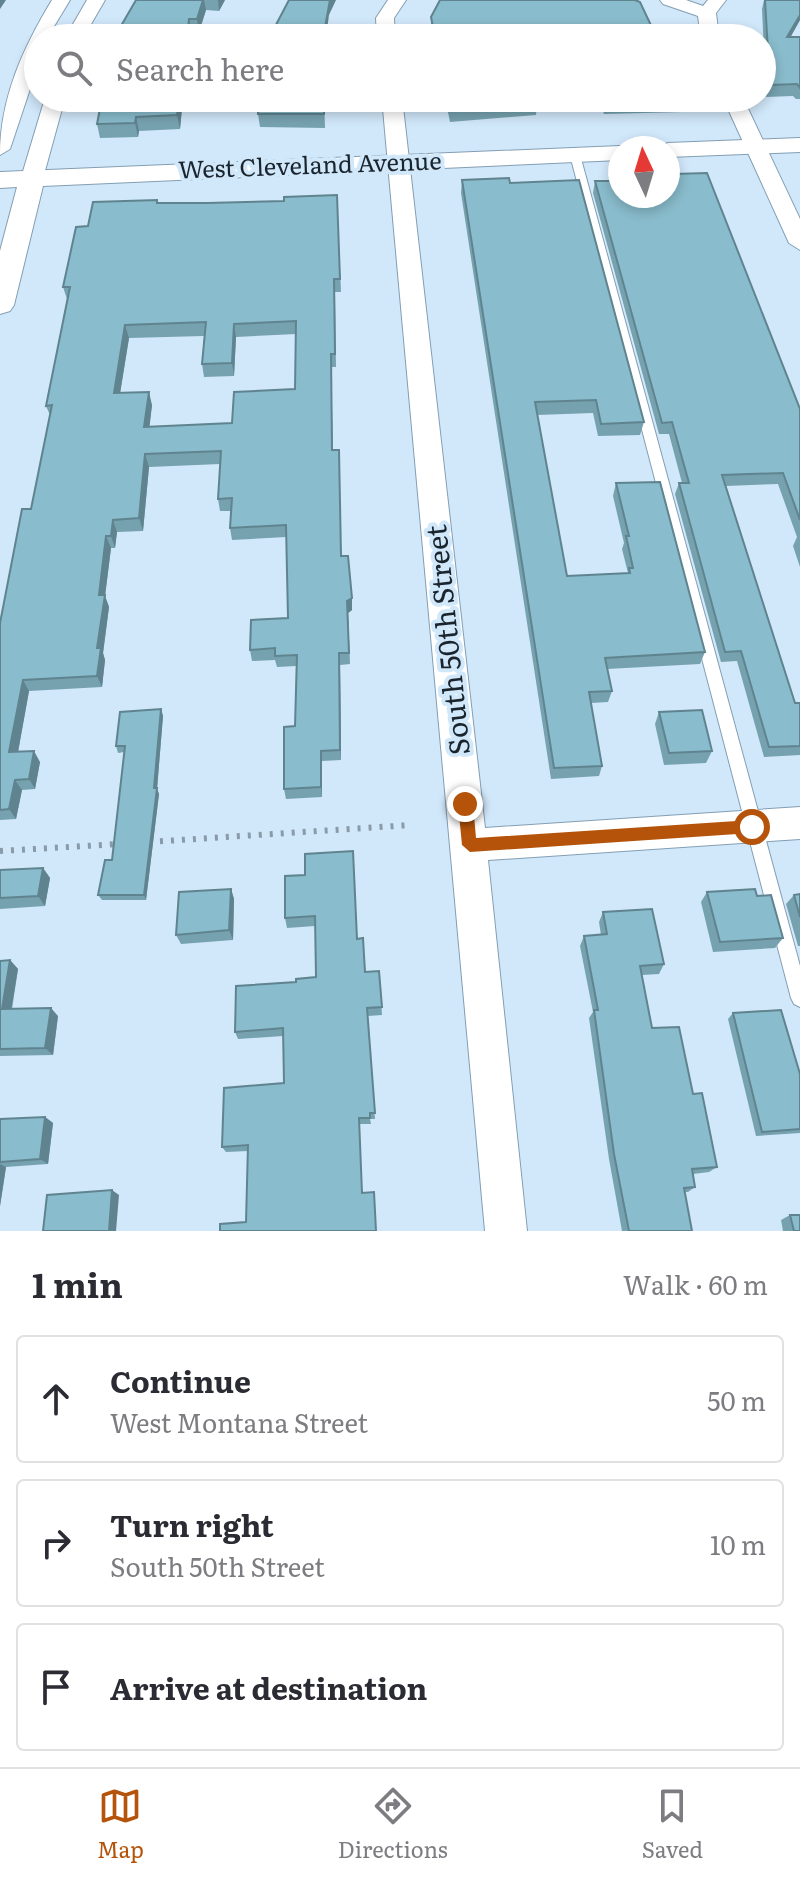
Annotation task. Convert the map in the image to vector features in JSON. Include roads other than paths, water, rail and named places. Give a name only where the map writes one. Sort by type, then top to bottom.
[{"type":"street","points":[[46,24],[61,0]]},
{"type":"street","points":[[82,24],[96,0]]},
{"type":"street","points":[[385,24],[385,18],[397,0]]},
{"type":"street","points":[[669,0],[712,7]]},
{"type":"street","points":[[0,149],[24,79]]},
{"type":"street","points":[[0,305],[51,112]]},
{"type":"street","name":"South 50th Street","points":[[393,112],[470,845],[506,1231]]},
{"type":"street","points":[[740,112],[800,243]]},
{"type":"street","points":[[680,150],[800,145]]},
{"type":"street","name":"West Cleveland Avenue","points":[[0,180],[608,154]]},
{"type":"street","points":[[470,845],[800,823]]},
{"type":"lane","points":[[575,155],[800,998]]}]
